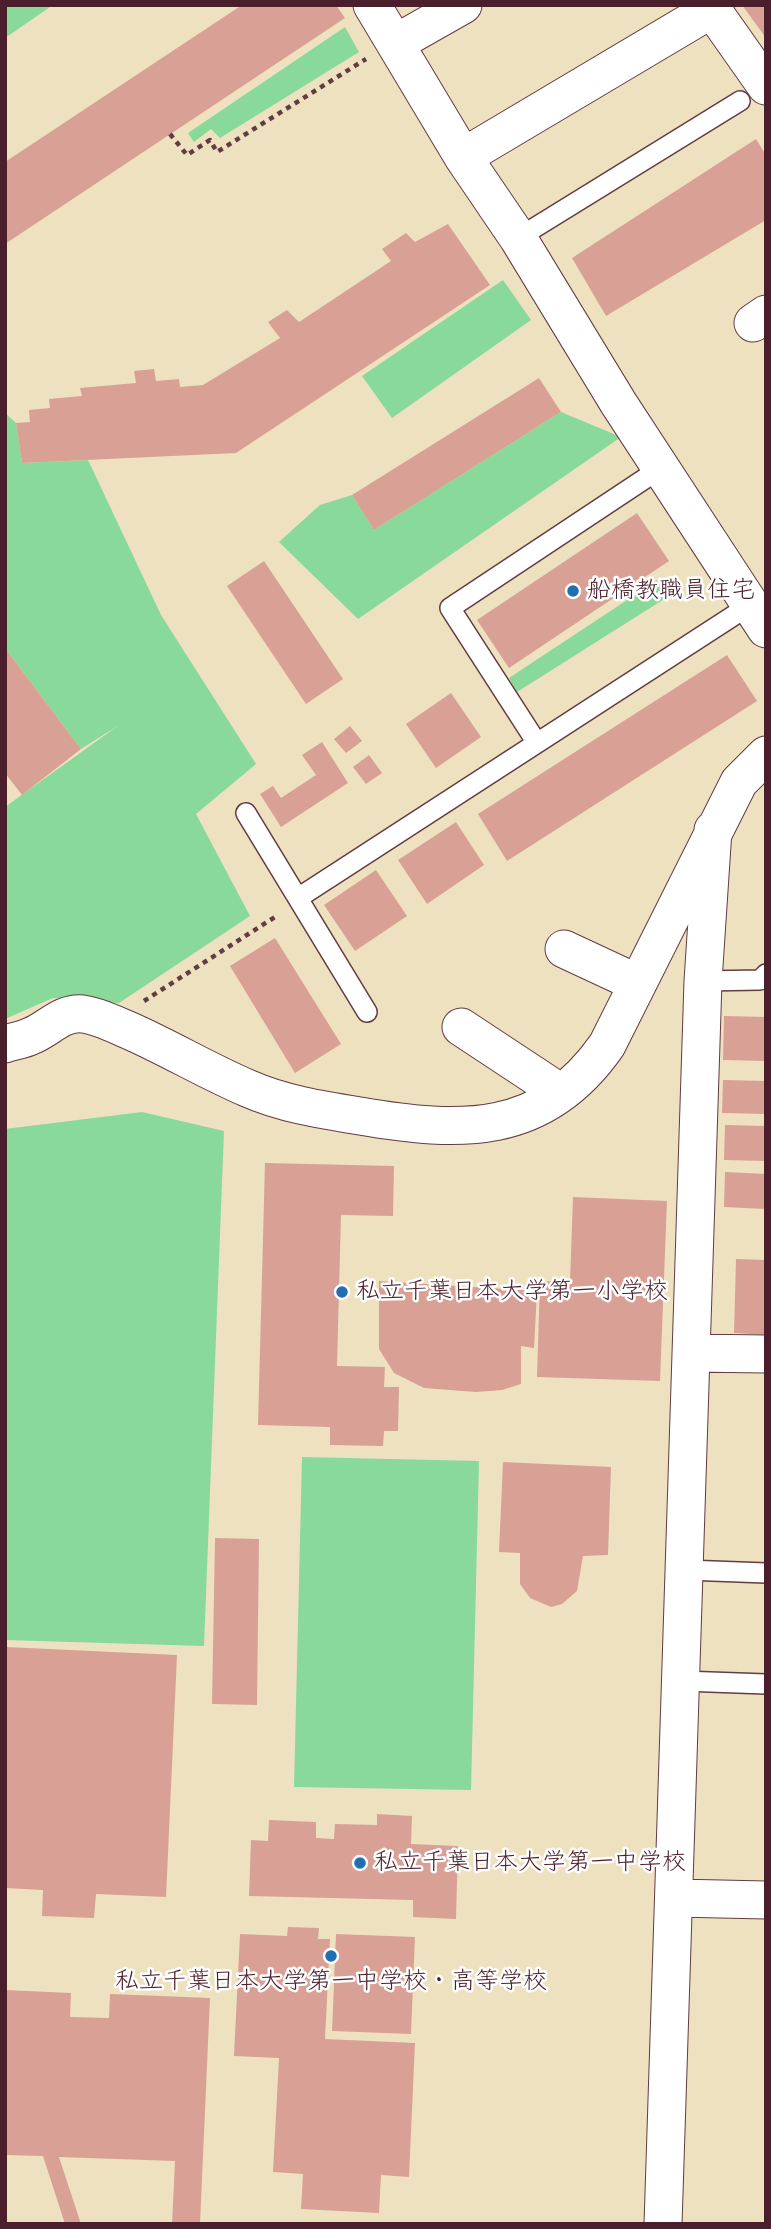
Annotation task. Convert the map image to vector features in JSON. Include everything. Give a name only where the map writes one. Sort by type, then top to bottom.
[{"type":"street","points":[[372,5],[385,48],[518,238],[661,468],[758,617]]},
{"type":"street","points":[[385,48],[463,5]]},
{"type":"street","points":[[463,157],[710,7],[753,93]]},
{"type":"street","points":[[5,1044],[33,1035],[55,1019],[82,1014],[111,1022],[247,1088],[304,1107],[419,1126],[467,1127],[508,1119],[536,1109],[587,1073],[607,1045],[739,782],[766,755]]},
{"type":"street","points":[[663,2224],[703,981],[713,830]]},
{"type":"street","points":[[564,949],[637,983]]},
{"type":"street","points":[[461,1027],[561,1093]]},
{"type":"street","points":[[691,1353],[766,1354]]},
{"type":"street","points":[[675,1898],[766,1900]]},
{"type":"lane","points":[[518,238],[753,93]]},
{"type":"lane","points":[[537,743],[450,608],[661,468]]},
{"type":"lane","points":[[299,900],[537,743],[758,617]]},
{"type":"lane","points":[[246,813],[367,1012]]},
{"type":"lane","points":[[703,981],[760,980],[766,974]]},
{"type":"lane","points":[[686,1570],[766,1573]]},
{"type":"lane","points":[[682,1681],[766,1684]]},
{"type":"path","points":[[170,134],[187,155],[210,140],[217,152],[385,48]]},
{"type":"path","points":[[164,988],[299,900]]},
{"type":"green space","points":[[5,5],[53,5],[5,38]]},
{"type":"green space","points":[[345,27],[359,52],[220,138],[211,129],[194,142],[188,133]]},
{"type":"green space","points":[[503,280],[531,320],[392,418],[362,376]]},
{"type":"green space","points":[[561,412],[621,437],[358,619],[279,542],[320,505],[352,495],[374,530]]},
{"type":"green space","points":[[5,413],[16,423],[22,463],[88,460],[161,615],[256,764],[196,814],[250,916],[119,1003],[53,998],[5,1019],[5,807],[119,725],[81,749],[5,648]]},
{"type":"green space","points":[[659,579],[669,596],[517,692],[509,678]]},
{"type":"green space","points":[[142,1112],[224,1131],[204,1646],[5,1640],[5,1129]]},
{"type":"green space","points":[[302,1457],[479,1461],[471,1790],[294,1787]]},
{"type":"building","points":[[242,5],[336,5],[345,18],[5,244],[5,162]]},
{"type":"building","points":[[742,5],[766,5],[766,38]]},
{"type":"building","points":[[756,139],[766,155],[766,220],[606,316],[572,258]]},
{"type":"building","points":[[448,224],[490,285],[236,453],[22,463],[16,423],[30,422],[29,410],[50,408],[49,399],[82,396],[80,388],[136,383],[134,371],[154,369],[156,381],[179,379],[180,387],[203,385],[280,338],[268,322],[287,310],[299,322],[391,261],[382,249],[406,233],[415,242]]},
{"type":"building","points":[[539,378],[561,412],[374,530],[352,495]]},
{"type":"building","name":"船橋教職員住宅","points":[[637,513],[669,561],[509,668],[477,620]]},
{"type":"building","points":[[264,561],[343,679],[306,704],[227,586]]},
{"type":"building","points":[[5,648],[81,749],[22,795],[5,773]]},
{"type":"building","points":[[727,655],[757,701],[507,861],[478,814]]},
{"type":"building","points":[[451,693],[481,737],[436,768],[406,724]]},
{"type":"building","points":[[350,726],[362,741],[346,753],[334,739]]},
{"type":"building","points":[[322,742],[348,783],[281,827],[260,794],[273,786],[281,798],[316,775],[302,755]]},
{"type":"building","points":[[369,755],[382,773],[366,784],[353,767]]},
{"type":"building","points":[[456,822],[484,865],[427,904],[398,860]]},
{"type":"building","points":[[376,870],[407,916],[355,951],[324,905]]},
{"type":"building","points":[[275,938],[341,1044],[295,1073],[230,966]]},
{"type":"building","points":[[724,1016],[766,1017],[766,1061],[723,1060]]},
{"type":"building","points":[[723,1080],[766,1081],[766,1114],[722,1113]]},
{"type":"building","points":[[725,1125],[766,1126],[766,1161],[724,1160]]},
{"type":"building","points":[[265,1163],[394,1166],[393,1216],[341,1215],[337,1366],[385,1367],[384,1387],[399,1387],[398,1431],[384,1431],[383,1446],[330,1445],[330,1427],[258,1425]]},
{"type":"building","points":[[725,1172],[766,1174],[766,1209],[724,1207]]},
{"type":"building","points":[[573,1197],[667,1201],[660,1381],[537,1377],[540,1281],[570,1282]]},
{"type":"building","points":[[736,1259],[766,1260],[766,1335],[734,1333]]},
{"type":"building","points":[[379,1281],[537,1291],[534,1348],[521,1346],[521,1384],[502,1390],[476,1392],[424,1388],[394,1373],[379,1349]]},
{"type":"building","points":[[503,1462],[611,1467],[608,1555],[583,1556],[577,1591],[562,1604],[551,1607],[530,1598],[520,1584],[520,1553],[499,1552]]},
{"type":"building","points":[[215,1538],[259,1539],[257,1705],[212,1704]]},
{"type":"building","points":[[6,1647],[177,1655],[166,1897],[96,1894],[94,1918],[42,1916],[43,1890],[5,1888]]},
{"type":"building","points":[[377,1814],[412,1816],[411,1844],[458,1846],[456,1919],[413,1917],[413,1900],[249,1896],[251,1840],[268,1841],[269,1820],[316,1822],[316,1838],[334,1839],[335,1824],[377,1825]]},
{"type":"building","points":[[288,1927],[319,1928],[318,1939],[330,1939],[325,2039],[415,2043],[409,2177],[381,2175],[379,2213],[301,2209],[303,2174],[273,2172],[279,2058],[234,2056],[240,1934],[287,1936]]},
{"type":"building","points":[[336,1934],[415,1937],[411,2034],[332,2031]]},
{"type":"building","points":[[5,1990],[71,1993],[70,2017],[109,2018],[110,1994],[210,1998],[200,2224],[172,2224],[175,2161],[59,2157],[81,2224],[65,2224],[43,2156],[5,2155]]},
{"type":"place","name":"船橋教職員住宅","points":[[573,591]]},
{"type":"place","name":"私立千葉日本大学第一小学校","points":[[342,1292]]},
{"type":"place","name":"私立千葉日本大学第一中学校","points":[[360,1863]]},
{"type":"place","name":"私立千葉日本大学第一中学校・高等学校","points":[[331,1956]]}]
